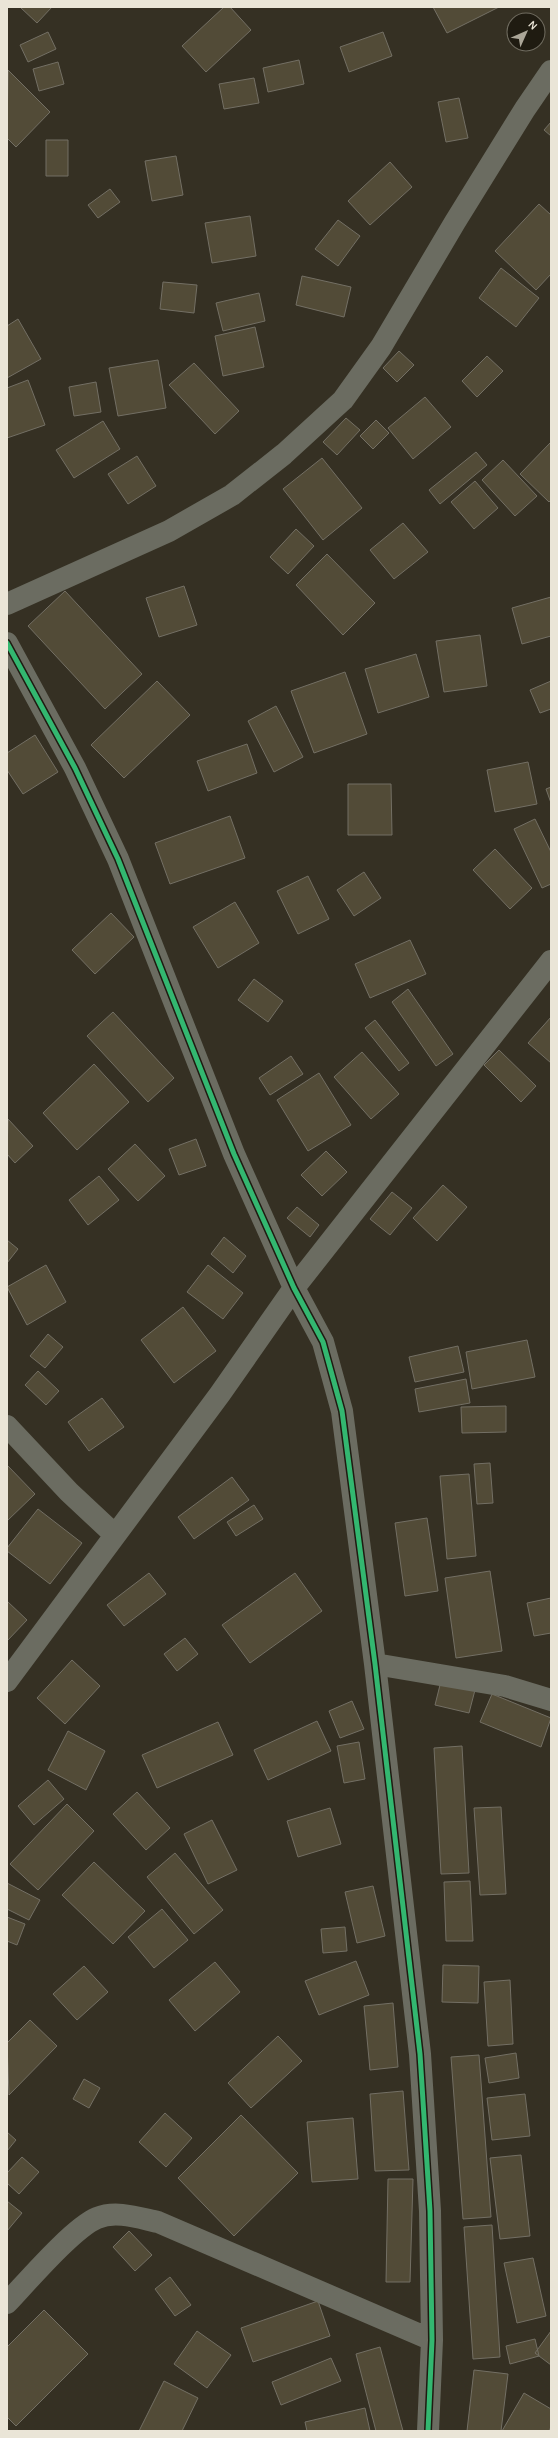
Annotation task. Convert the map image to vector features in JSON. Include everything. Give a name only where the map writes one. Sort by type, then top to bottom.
[{"type":"street","points":[[7,604],[170,531],[232,495],[284,454],[342,400],[382,347],[455,222],[525,109],[551,71]]},
{"type":"street","points":[[7,643],[75,768],[118,859],[234,1154],[294,1288],[323,1342],[342,1411],[375,1664],[420,2054],[430,2211],[432,2340],[428,2431]]},
{"type":"street","points":[[7,1681],[294,1288],[551,961]]},
{"type":"street","points":[[7,1426],[69,1492],[115,1535]]},
{"type":"street","points":[[375,1664],[505,1686],[551,1700]]},
{"type":"street","points":[[7,2303],[76,2233],[97,2218],[124,2215],[158,2222],[432,2340]]},
{"type":"building","points":[[20,7],[52,7],[37,23]]},
{"type":"building","points":[[224,7],[230,7],[251,30],[206,72],[182,46]]},
{"type":"building","points":[[433,7],[499,7],[447,33]]},
{"type":"building","points":[[48,32],[56,49],[28,62],[20,45]]},
{"type":"building","points":[[383,32],[392,56],[349,72],[340,47]]},
{"type":"building","points":[[299,60],[304,84],[268,92],[263,68]]},
{"type":"building","points":[[58,62],[64,84],[39,91],[33,69]]},
{"type":"building","points":[[8,70],[50,112],[16,147],[7,138]]},
{"type":"building","points":[[254,78],[259,103],[224,109],[219,84]]},
{"type":"building","points":[[459,98],[468,138],[446,142],[438,102]]},
{"type":"building","points":[[551,122],[551,136],[544,130]]},
{"type":"building","points":[[46,140],[68,140],[68,176],[46,176]]},
{"type":"building","points":[[176,156],[183,195],[152,201],[145,161]]},
{"type":"building","points":[[390,162],[412,187],[370,225],[348,201]]},
{"type":"building","points":[[110,189],[120,202],[98,218],[88,205]]},
{"type":"building","points":[[539,204],[551,215],[551,274],[536,290],[495,251]]},
{"type":"building","points":[[250,216],[256,256],[212,263],[205,223]]},
{"type":"building","points":[[338,220],[360,236],[338,266],[315,249]]},
{"type":"building","points":[[501,268],[539,298],[516,327],[479,298]]},
{"type":"building","points":[[302,276],[351,287],[344,317],[296,305]]},
{"type":"building","points":[[163,282],[197,285],[194,313],[160,309]]},
{"type":"building","points":[[259,293],[265,321],[223,331],[216,303]]},
{"type":"building","points":[[18,319],[41,359],[7,378],[7,326]]},
{"type":"building","points":[[255,327],[264,367],[223,376],[215,336]]},
{"type":"building","points":[[399,351],[414,365],[397,382],[383,368]]},
{"type":"building","points":[[487,356],[503,371],[477,397],[462,381]]},
{"type":"building","points":[[158,360],[166,408],[118,416],[109,368]]},
{"type":"building","points":[[194,363],[239,411],[215,434],[169,385]]},
{"type":"building","points":[[28,380],[45,425],[7,438],[7,388]]},
{"type":"building","points":[[96,382],[101,412],[74,416],[69,387]]},
{"type":"building","points":[[425,397],[451,427],[413,459],[388,428]]},
{"type":"building","points":[[346,418],[360,430],[337,455],[323,442]]},
{"type":"building","points":[[376,420],[389,433],[373,449],[360,436]]},
{"type":"building","points":[[103,421],[120,449],[74,478],[56,450]]},
{"type":"building","points":[[551,442],[551,500],[549,502],[520,474]]},
{"type":"building","points":[[476,452],[487,465],[440,504],[429,490]]},
{"type":"building","points":[[137,456],[156,486],[128,504],[108,474]]},
{"type":"building","points":[[322,458],[362,508],[323,540],[283,489]]},
{"type":"building","points":[[503,460],[537,496],[515,516],[482,480]]},
{"type":"building","points":[[475,481],[498,508],[474,529],[451,502]]},
{"type":"building","points":[[403,523],[428,552],[394,579],[370,550]]},
{"type":"building","points":[[296,529],[314,546],[288,574],[270,557]]},
{"type":"building","points":[[327,554],[375,603],[343,635],[296,585]]},
{"type":"building","points":[[184,586],[197,625],[159,637],[146,598]]},
{"type":"building","points":[[65,591],[142,674],[105,709],[28,626]]},
{"type":"building","points":[[551,597],[551,636],[522,644],[512,608]]},
{"type":"building","points":[[480,635],[487,686],[444,692],[436,641]]},
{"type":"building","points":[[416,654],[429,697],[378,713],[365,669]]},
{"type":"building","points":[[345,672],[367,734],[314,753],[291,691]]},
{"type":"building","points":[[157,681],[190,715],[124,778],[91,745]]},
{"type":"building","points":[[551,681],[551,709],[540,713],[530,690]]},
{"type":"building","points":[[276,706],[303,757],[274,772],[248,721]]},
{"type":"building","points":[[35,735],[58,772],[23,794],[7,770],[7,753]]},
{"type":"building","points":[[247,744],[257,773],[208,791],[197,761]]},
{"type":"building","points":[[528,762],[537,804],[495,812],[487,770]]},
{"type":"building","points":[[348,784],[391,784],[392,835],[348,835]]},
{"type":"building","points":[[551,787],[551,803],[546,789]]},
{"type":"building","points":[[230,816],[245,858],[170,884],[155,843]]},
{"type":"building","points":[[535,819],[551,852],[551,884],[542,888],[514,829]]},
{"type":"building","points":[[495,849],[532,888],[510,909],[473,870]]},
{"type":"building","points":[[364,872],[381,898],[354,916],[337,890]]},
{"type":"building","points":[[308,876],[329,919],[298,934],[277,891]]},
{"type":"building","points":[[235,902],[259,943],[218,968],[193,927]]},
{"type":"building","points":[[111,913],[134,937],[95,974],[72,950]]},
{"type":"building","points":[[410,940],[426,974],[370,998],[355,964]]},
{"type":"building","points":[[254,979],[283,1001],[268,1022],[238,1000]]},
{"type":"building","points":[[408,989],[453,1054],[436,1066],[392,1002]]},
{"type":"building","points":[[113,1012],[174,1078],[148,1102],[87,1036]]},
{"type":"building","points":[[551,1017],[551,1063],[528,1043]]},
{"type":"building","points":[[375,1020],[409,1063],[399,1071],[365,1028]]},
{"type":"building","points":[[499,1050],[536,1086],[521,1102],[484,1065]]},
{"type":"building","points":[[362,1052],[399,1094],[371,1119],[334,1077]]},
{"type":"building","points":[[291,1056],[303,1074],[270,1095],[259,1078]]},
{"type":"building","points":[[94,1064],[129,1102],[77,1150],[43,1113]]},
{"type":"building","points":[[319,1073],[351,1125],[308,1151],[277,1100]]},
{"type":"building","points":[[8,1119],[33,1146],[15,1163],[7,1154]]},
{"type":"building","points":[[196,1139],[206,1166],[179,1175],[169,1149]]},
{"type":"building","points":[[135,1144],[165,1176],[138,1201],[108,1169]]},
{"type":"building","points":[[326,1151],[347,1172],[322,1196],[301,1175]]},
{"type":"building","points":[[99,1176],[119,1200],[88,1225],[69,1200]]},
{"type":"building","points":[[443,1185],[467,1207],[437,1241],[413,1218]]},
{"type":"building","points":[[392,1192],[412,1208],[390,1235],[370,1219]]},
{"type":"building","points":[[297,1207],[319,1225],[310,1237],[287,1218]]},
{"type":"building","points":[[224,1237],[246,1256],[233,1273],[211,1254]]},
{"type":"building","points":[[7,1240],[18,1249],[7,1263]]},
{"type":"building","points":[[46,1265],[66,1302],[27,1325],[7,1287]]},
{"type":"building","points":[[208,1265],[243,1293],[223,1319],[187,1292]]},
{"type":"building","points":[[183,1307],[216,1351],[174,1383],[141,1340]]},
{"type":"building","points":[[48,1334],[63,1347],[45,1368],[30,1356]]},
{"type":"building","points":[[527,1340],[535,1377],[472,1389],[466,1352]]},
{"type":"building","points":[[458,1346],[464,1372],[415,1382],[409,1357]]},
{"type":"building","points":[[38,1371],[59,1391],[46,1405],[25,1385]]},
{"type":"building","points":[[466,1379],[470,1403],[419,1412],[415,1389]]},
{"type":"building","points":[[102,1398],[124,1427],[89,1451],[68,1422]]},
{"type":"building","points":[[506,1406],[506,1432],[462,1433],[461,1407]]},
{"type":"building","points":[[490,1463],[493,1503],[477,1504],[474,1464]]},
{"type":"building","points":[[7,1465],[35,1494],[7,1521]]},
{"type":"building","points":[[469,1474],[476,1556],[447,1559],[440,1476]]},
{"type":"building","points":[[232,1477],[249,1500],[194,1539],[178,1517]]},
{"type":"building","points":[[254,1505],[263,1519],[236,1536],[227,1522]]},
{"type":"building","points":[[38,1509],[82,1543],[50,1584],[7,1551],[7,1548]]},
{"type":"building","points":[[427,1518],[438,1591],[405,1596],[395,1523]]},
{"type":"building","points":[[490,1571],[502,1651],[456,1658],[445,1578]]},
{"type":"building","points":[[149,1573],[166,1594],[124,1626],[107,1605]]},
{"type":"building","points":[[295,1573],[322,1611],[250,1663],[222,1625]]},
{"type":"building","points":[[551,1598],[551,1633],[534,1636],[527,1603]]},
{"type":"building","points":[[7,1601],[27,1620],[7,1641]]},
{"type":"building","points":[[185,1638],[198,1654],[177,1671],[164,1654]]},
{"type":"building","points":[[72,1660],[100,1686],[65,1724],[37,1698]]},
{"type":"building","points":[[441,1681],[475,1690],[469,1713],[435,1705]]},
{"type":"building","points":[[492,1694],[551,1718],[541,1747],[480,1722]]},
{"type":"building","points":[[352,1701],[364,1729],[340,1738],[329,1711]]},
{"type":"building","points":[[317,1721],[331,1751],[268,1780],[254,1750]]},
{"type":"building","points":[[218,1722],[233,1755],[157,1788],[142,1755]]},
{"type":"building","points":[[68,1731],[105,1751],[86,1790],[48,1770]]},
{"type":"building","points":[[359,1742],[365,1779],[344,1783],[337,1746]]},
{"type":"building","points":[[462,1746],[469,1873],[441,1874],[434,1748]]},
{"type":"building","points":[[48,1780],[64,1799],[34,1825],[18,1806]]},
{"type":"building","points":[[137,1792],[170,1828],[146,1850],[113,1814]]},
{"type":"building","points":[[67,1804],[94,1831],[38,1890],[10,1864]]},
{"type":"building","points":[[501,1807],[506,1894],[480,1895],[474,1808]]},
{"type":"building","points":[[330,1808],[341,1844],[298,1857],[287,1821]]},
{"type":"building","points":[[212,1820],[237,1870],[208,1884],[184,1834]]},
{"type":"building","points":[[175,1853],[223,1910],[194,1934],[147,1877]]},
{"type":"building","points":[[94,1862],[145,1911],[113,1944],[62,1895]]},
{"type":"building","points":[[470,1881],[473,1941],[446,1941],[444,1882]]},
{"type":"building","points":[[7,1883],[40,1900],[29,1920],[7,1909]]},
{"type":"building","points":[[373,1886],[385,1936],[357,1943],[345,1892]]},
{"type":"building","points":[[162,1909],[188,1940],[154,1968],[128,1937]]},
{"type":"building","points":[[7,1917],[25,1924],[17,1945],[7,1941]]},
{"type":"building","points":[[345,1927],[347,1951],[323,1953],[321,1929]]},
{"type":"building","points":[[356,1961],[369,1995],[319,2015],[305,1981]]},
{"type":"building","points":[[215,1962],[240,1992],[195,2031],[169,2000]]},
{"type":"building","points":[[443,1965],[479,1966],[478,2003],[442,2002]]},
{"type":"building","points":[[84,1966],[108,1992],[77,2020],[53,1994]]},
{"type":"building","points":[[510,1980],[513,2044],[488,2046],[484,1982]]},
{"type":"building","points":[[393,2003],[398,2067],[370,2070],[364,2006]]},
{"type":"building","points":[[30,2020],[57,2046],[9,2095],[7,2043]]},
{"type":"building","points":[[278,2036],[302,2061],[251,2108],[228,2083]]},
{"type":"building","points":[[516,2053],[519,2078],[489,2083],[485,2058]]},
{"type":"building","points":[[479,2055],[491,2217],[463,2219],[451,2057]]},
{"type":"building","points":[[84,2079],[100,2088],[89,2108],[73,2099]]},
{"type":"building","points":[[403,2091],[409,2170],[375,2171],[370,2094]]},
{"type":"building","points":[[525,2094],[530,2136],[492,2140],[487,2098]]},
{"type":"building","points":[[165,2113],[192,2138],[166,2167],[139,2142]]},
{"type":"building","points":[[241,2115],[298,2173],[234,2236],[178,2178]]},
{"type":"building","points":[[353,2118],[358,2179],[312,2182],[307,2122]]},
{"type":"building","points":[[7,2132],[16,2140],[7,2151]]},
{"type":"building","points":[[521,2155],[530,2236],[500,2239],[490,2158]]},
{"type":"building","points":[[22,2157],[39,2172],[19,2194],[7,2183],[7,2173]]},
{"type":"building","points":[[388,2179],[413,2179],[410,2282],[386,2282]]},
{"type":"building","points":[[7,2201],[22,2213],[7,2231]]},
{"type":"building","points":[[492,2225],[500,2357],[473,2359],[464,2227]]},
{"type":"building","points":[[129,2231],[152,2255],[135,2271],[113,2247]]},
{"type":"building","points":[[533,2258],[546,2316],[517,2323],[504,2263]]},
{"type":"building","points":[[170,2277],[191,2305],[175,2316],[155,2289]]},
{"type":"building","points":[[318,2301],[330,2336],[253,2362],[241,2328]]},
{"type":"building","points":[[44,2310],[88,2354],[16,2426],[7,2417],[7,2347]]},
{"type":"building","points":[[197,2331],[231,2355],[207,2388],[174,2364]]},
{"type":"building","points":[[551,2331],[551,2365],[535,2353]]},
{"type":"building","points":[[535,2339],[539,2356],[510,2364],[506,2346]]},
{"type":"building","points":[[380,2347],[403,2431],[376,2431],[356,2354]]},
{"type":"building","points":[[331,2358],[341,2381],[281,2405],[272,2382]]},
{"type":"building","points":[[474,2370],[508,2374],[501,2431],[467,2431]]},
{"type":"building","points":[[164,2381],[198,2398],[182,2431],[139,2431]]},
{"type":"building","points":[[524,2393],[551,2409],[551,2427],[549,2431],[502,2431]]},
{"type":"building","points":[[365,2408],[370,2431],[307,2431],[305,2422]]},
{"type":"cycle path","points":[[7,643],[75,768],[118,859],[234,1154],[294,1288],[323,1342],[342,1411],[375,1664],[420,2054],[430,2211],[432,2340],[428,2431]]}]
